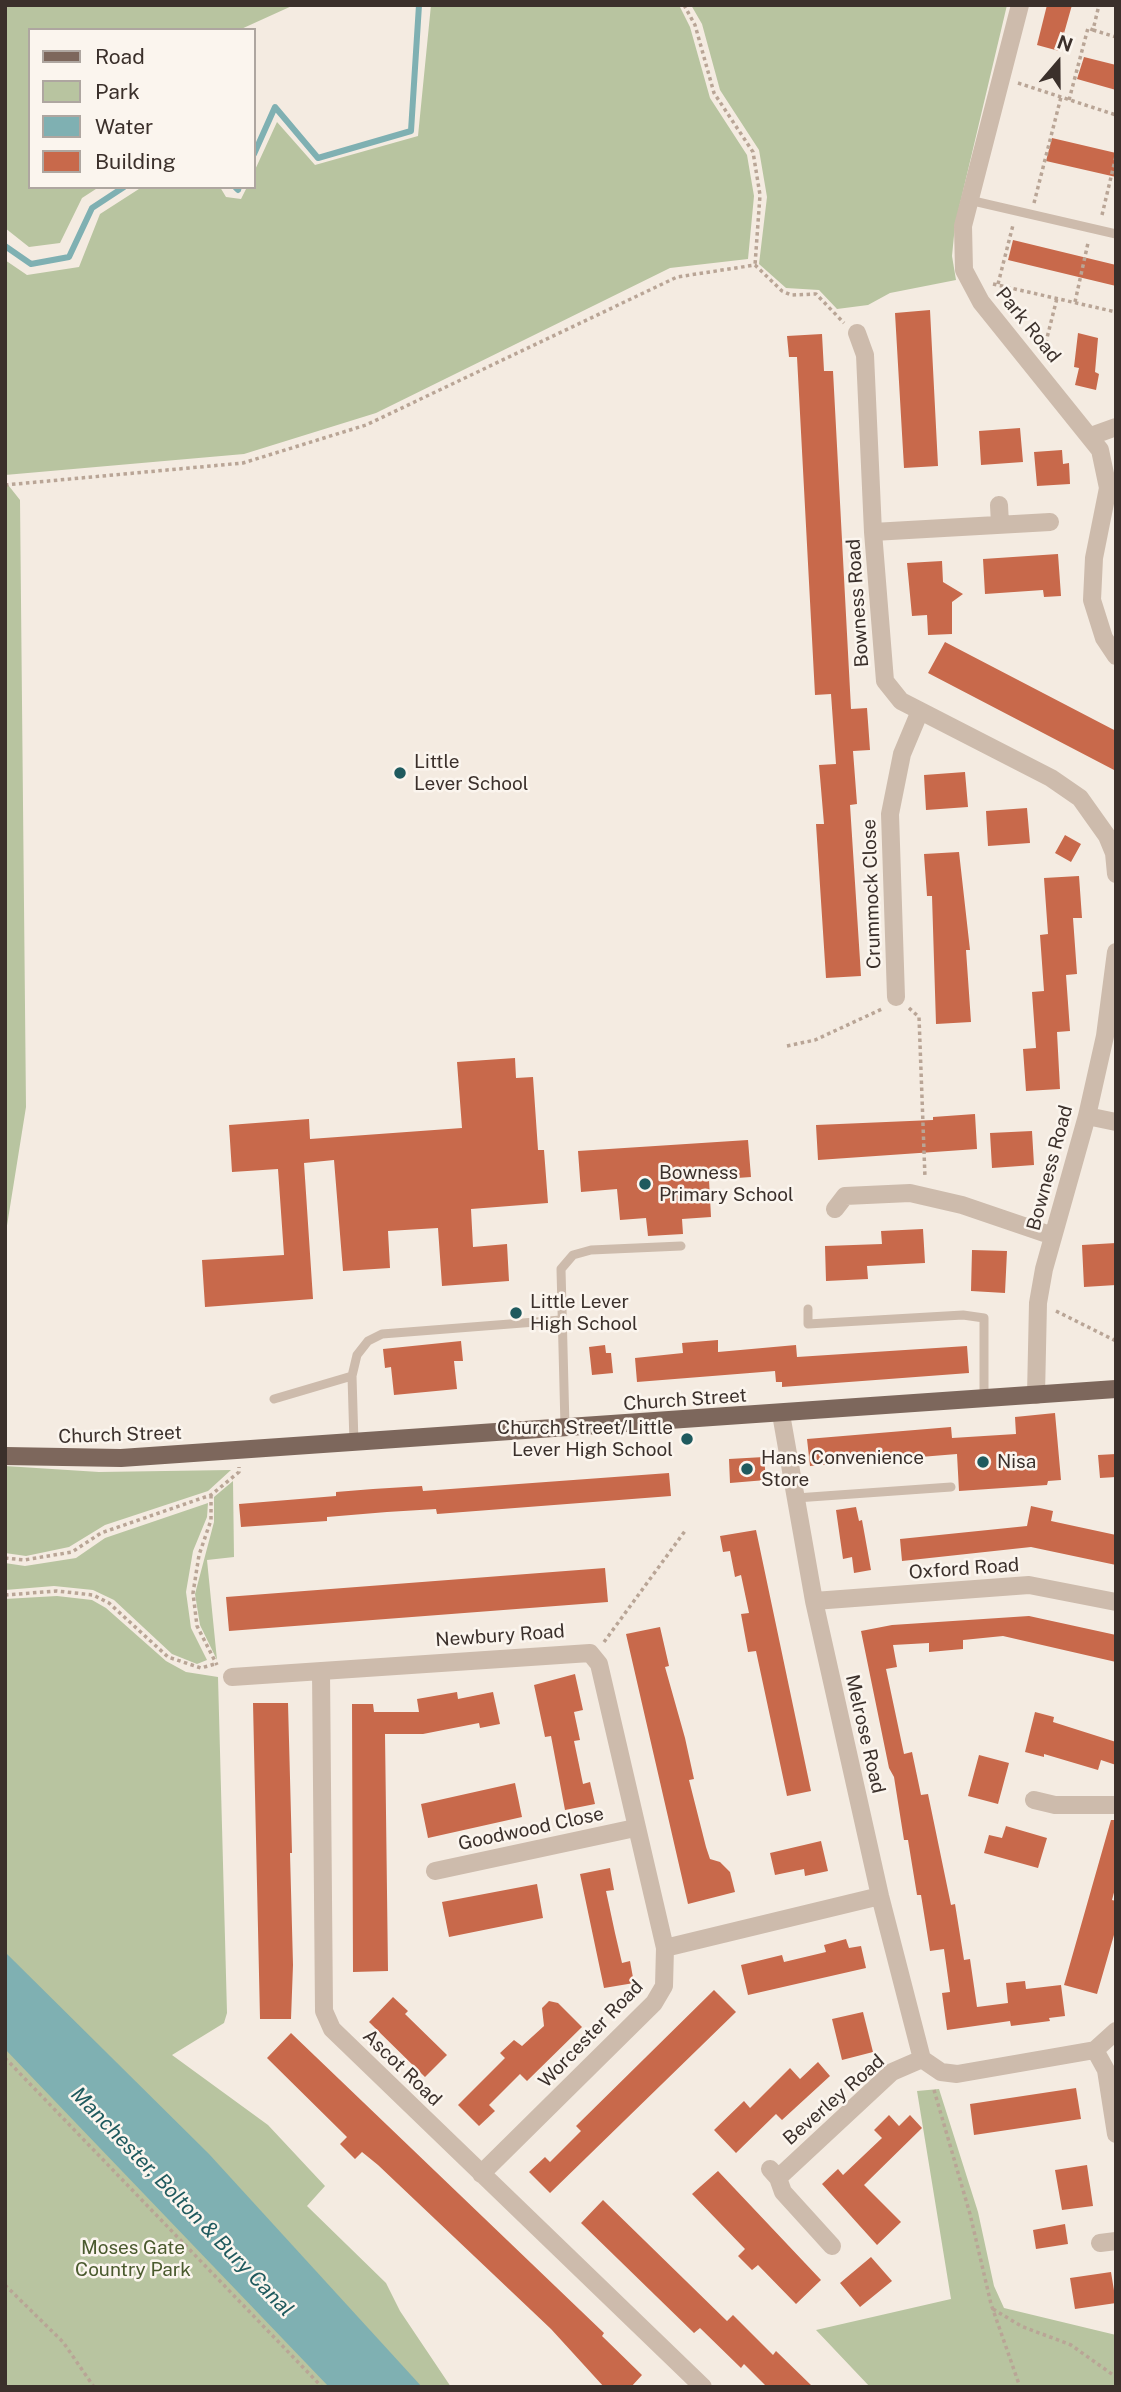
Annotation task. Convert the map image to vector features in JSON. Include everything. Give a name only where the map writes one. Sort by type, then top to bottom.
[{"type":"main road","name":"Church Street","points":[[5,1456],[121,1458],[1116,1389]]},
{"type":"street","name":"Park Road","points":[[1020,5],[969,200],[961,246],[964,270],[970,284],[1091,436],[1105,464],[1108,488],[1094,558],[1092,600],[1104,638],[1116,656]]},
{"type":"street","name":"Bowness Road","points":[[857,333],[865,355],[873,532],[885,681],[901,701],[1067,788],[1089,808],[1115,853],[1116,874]]},
{"type":"street","points":[[1091,436],[1116,427]]},
{"type":"street","points":[[999,505],[1000,524]]},
{"type":"street","points":[[873,532],[1050,522]]},
{"type":"street","name":"Crummock Close","points":[[896,997],[890,814],[902,754],[920,712]]},
{"type":"street","name":"Bowness Road","points":[[1036,1395],[1038,1303],[1105,1036],[1116,952]]},
{"type":"street","points":[[1087,1116],[1116,1122]]},
{"type":"street","points":[[835,1209],[845,1196],[910,1193],[962,1205],[1053,1236]]},
{"type":"street","name":"Melrose Road","points":[[782,1414],[814,1601],[880,1896],[929,2064]]},
{"type":"street","name":"Oxford Road","points":[[814,1601],[1029,1585],[1116,1602]]},
{"type":"street","name":"Newbury Road","points":[[232,1677],[585,1651],[594,1655]]},
{"type":"street","points":[[594,1655],[599,1664],[664,1948],[880,1896]]},
{"type":"street","name":"Ascot Road","points":[[321,1671],[324,2011],[331,2029],[703,2387]]},
{"type":"street","points":[[1034,1800],[1055,1805],[1116,1805]]},
{"type":"street","name":"Goodwood Close","points":[[435,1871],[635,1828]]},
{"type":"street","name":"Worcester Road","points":[[481,2174],[654,2003],[664,1986],[664,1948]]},
{"type":"street","points":[[929,2064],[957,2074],[1095,2050],[1116,2031]]},
{"type":"street","points":[[1095,2050],[1106,2070],[1116,2134]]},
{"type":"street","name":"Beverley Road","points":[[832,2246],[783,2192],[774,2174],[892,2072],[929,2064]]},
{"type":"lane","points":[[969,200],[1116,234]]},
{"type":"lane","points":[[565,1429],[561,1269],[573,1255],[591,1250],[681,1246]]},
{"type":"lane","points":[[808,1309],[808,1324],[963,1315],[984,1318],[984,1399]]},
{"type":"lane","points":[[354,1443],[352,1376],[357,1355],[368,1342],[382,1334],[561,1320]]},
{"type":"lane","points":[[274,1399],[352,1376]]},
{"type":"lane","points":[[796,1498],[951,1487]]},
{"type":"path","points":[[684,5],[695,25],[714,93],[753,152],[760,195],[755,265]]},
{"type":"path","points":[[1093,30],[1099,5]]},
{"type":"path","points":[[1069,100],[1088,28],[1116,37]]},
{"type":"path","points":[[1002,78],[1116,115]]},
{"type":"path","points":[[1031,215],[1061,97]]},
{"type":"path","points":[[1075,302],[1116,156]]},
{"type":"path","points":[[998,284],[1016,211]]},
{"type":"path","points":[[755,265],[782,291],[791,295],[816,294],[857,333]]},
{"type":"path","points":[[5,485],[243,463],[366,425],[677,277],[755,265]]},
{"type":"path","points":[[970,284],[998,284],[1116,312]]},
{"type":"path","points":[[1039,372],[1057,298]]},
{"type":"path","points":[[787,1046],[816,1040],[876,1014],[896,997],[919,1017],[926,1197]]},
{"type":"path","points":[[1038,1303],[1116,1341]]},
{"type":"path","points":[[5,1558],[24,1560],[72,1552],[101,1533],[211,1495],[239,1472],[237,1450]]},
{"type":"path","points":[[211,1495],[211,1520],[199,1555],[193,1592],[197,1626],[215,1664],[232,1677]]},
{"type":"path","points":[[594,1655],[685,1531]]},
{"type":"path","points":[[5,1595],[57,1591],[93,1595],[109,1603],[168,1657],[201,1668],[215,1664]]},
{"type":"path","points":[[5,2058],[322,2387]]},
{"type":"path","points":[[929,2064],[934,2094],[970,2214],[992,2309],[1020,2387]]},
{"type":"path","points":[[5,2285],[63,2342],[94,2387]]},
{"type":"path","points":[[992,2309],[1021,2326],[1071,2346],[1116,2377]]},
{"type":"green space","points":[[5,5],[294,5],[243,28],[28,28],[28,189],[96,189],[82,198],[60,243],[29,247],[5,228]]},
{"type":"green space","points":[[431,5],[679,5],[690,27],[710,98],[747,155],[754,196],[748,259],[670,268],[376,413],[244,454],[5,475],[5,260],[27,275],[79,267],[100,214],[139,189],[221,189],[226,197],[241,199],[246,189],[256,189],[256,168],[277,122],[315,165],[418,136]]},
{"type":"green space","points":[[691,5],[1007,5],[955,225],[952,256],[956,280],[890,293],[868,305],[837,309],[819,290],[786,288],[759,264],[767,197],[759,150],[720,90],[702,24]]},
{"type":"green space","points":[[5,481],[20,500],[26,1107],[5,1238]]},
{"type":"green space","points":[[5,1466],[99,1472],[231,1470],[208,1491],[105,1525],[69,1547],[26,1556],[5,1553]]},
{"type":"green space","points":[[233,1481],[234,1557],[207,1560],[217,1660],[200,1625],[195,1594],[214,1522],[214,1497]]},
{"type":"green space","points":[[208,1503],[207,1517],[193,1551],[186,1592],[191,1628],[207,1660],[197,1664],[172,1654],[114,1600],[93,1590],[54,1586],[5,1590],[5,1563],[25,1566],[76,1558],[105,1538]]},
{"type":"green space","name":"Moses Gate Country Park","points":[[57,1596],[92,1600],[106,1608],[166,1661],[186,1672],[218,1677],[227,2013],[224,2023],[172,2055],[268,2125],[325,2186],[307,2206],[386,2283],[400,2311],[451,2387],[5,2387],[5,1599]]},
{"type":"green space","points":[[939,2089],[978,2212],[994,2286],[1004,2308],[1116,2335],[1116,2387],[870,2387],[816,2330],[951,2299],[917,2091]]},
{"type":"water","name":"Manchester, Bolton & Bury Canal","points":[[5,1952],[209,2154],[422,2387],[329,2387],[5,2049]]},
{"type":"building","points":[[1047,5],[1072,5],[1059,51],[1037,45]]},
{"type":"building","points":[[1084,57],[1116,65],[1116,90],[1077,79]]},
{"type":"building","points":[[1052,138],[1116,153],[1116,177],[1046,161]]},
{"type":"building","points":[[1013,240],[1116,265],[1116,286],[1008,260]]},
{"type":"building","points":[[930,310],[938,466],[904,468],[895,313]]},
{"type":"building","points":[[1078,333],[1098,338],[1095,372],[1099,374],[1096,390],[1075,385],[1079,368],[1074,367]]},
{"type":"building","points":[[822,334],[824,371],[833,371],[851,709],[867,708],[870,750],[853,751],[857,804],[850,805],[861,976],[826,978],[816,824],[824,824],[819,765],[836,764],[831,694],[815,695],[797,357],[789,357],[787,336]]},
{"type":"building","points":[[1020,428],[1023,462],[981,465],[979,431]]},
{"type":"building","points":[[1062,450],[1063,464],[1069,463],[1070,484],[1037,486],[1034,452]]},
{"type":"building","points":[[1058,554],[1061,596],[1044,597],[1043,590],[985,594],[983,559]]},
{"type":"building","points":[[942,561],[943,582],[963,594],[952,602],[952,634],[928,635],[927,615],[912,616],[907,563]]},
{"type":"building","points":[[945,642],[1116,731],[1116,771],[928,673]]},
{"type":"building","points":[[965,772],[968,807],[926,810],[924,775]]},
{"type":"building","points":[[1027,808],[1030,843],[988,846],[986,811]]},
{"type":"building","points":[[1065,835],[1081,844],[1071,862],[1055,853]]},
{"type":"building","points":[[959,852],[970,950],[966,950],[971,1022],[936,1024],[932,896],[927,896],[924,854]]},
{"type":"building","points":[[1079,876],[1082,918],[1073,918],[1077,974],[1066,975],[1070,1031],[1057,1032],[1060,1089],[1026,1091],[1023,1049],[1036,1048],[1032,992],[1044,991],[1040,935],[1048,934],[1044,878]]},
{"type":"building","points":[[515,1058],[516,1078],[533,1077],[538,1150],[544,1150],[548,1203],[471,1209],[473,1247],[507,1244],[509,1281],[442,1286],[438,1228],[388,1231],[390,1268],[343,1271],[334,1160],[304,1163],[313,1299],[205,1307],[202,1260],[284,1255],[278,1169],[232,1172],[229,1125],[309,1119],[310,1139],[462,1128],[457,1062]]},
{"type":"building","points":[[975,1114],[977,1149],[818,1160],[816,1125],[933,1120],[933,1117]]},
{"type":"building","points":[[1032,1131],[1034,1165],[992,1168],[990,1133]]},
{"type":"building","name":"Bowness Primary School","points":[[748,1140],[751,1177],[709,1180],[711,1217],[682,1219],[683,1234],[648,1236],[646,1218],[620,1220],[617,1189],[581,1192],[578,1151]]},
{"type":"building","points":[[923,1229],[925,1263],[867,1266],[868,1279],[826,1281],[825,1246],[882,1244],[881,1231]]},
{"type":"building","points":[[1116,1243],[1116,1285],[1084,1287],[1082,1245]]},
{"type":"building","points":[[972,1250],[1007,1251],[1005,1293],[971,1291]]},
{"type":"building","points":[[718,1340],[718,1352],[796,1345],[797,1357],[967,1346],[969,1373],[782,1387],[782,1382],[776,1382],[775,1371],[637,1382],[635,1358],[683,1353],[682,1343]]},
{"type":"building","points":[[461,1341],[463,1361],[454,1361],[457,1389],[394,1395],[391,1367],[385,1368],[383,1349]]},
{"type":"building","points":[[605,1345],[606,1353],[611,1353],[613,1373],[592,1375],[589,1347]]},
{"type":"building","points":[[1055,1413],[1061,1480],[1048,1481],[1047,1485],[959,1491],[957,1454],[810,1466],[807,1439],[951,1427],[952,1438],[1016,1434],[1015,1417]]},
{"type":"building","points":[[1116,1454],[1116,1477],[1100,1478],[1098,1455]]},
{"type":"building","name":"Hans Convenience Store","points":[[764,1457],[766,1480],[730,1483],[729,1459]]},
{"type":"building","points":[[669,1473],[671,1496],[437,1514],[436,1509],[387,1512],[327,1517],[327,1521],[241,1527],[239,1504],[336,1496],[336,1492],[373,1489],[422,1486],[423,1491]]},
{"type":"building","points":[[1031,1506],[1053,1511],[1051,1521],[1116,1535],[1116,1565],[1031,1547],[902,1561],[900,1539],[1027,1526]]},
{"type":"building","points":[[856,1507],[859,1521],[862,1520],[871,1570],[854,1573],[852,1557],[843,1559],[836,1510]]},
{"type":"building","points":[[756,1530],[811,1791],[787,1796],[756,1651],[748,1652],[741,1614],[749,1613],[741,1575],[735,1577],[730,1551],[723,1552],[720,1536]]},
{"type":"building","points":[[605,1568],[608,1602],[229,1631],[226,1597]]},
{"type":"building","points":[[1029,1616],[1116,1635],[1116,1662],[1003,1636],[963,1640],[963,1649],[929,1652],[929,1643],[893,1645],[897,1667],[886,1669],[904,1754],[912,1752],[921,1795],[928,1794],[951,1905],[955,1904],[964,1960],[970,1959],[977,2007],[1008,2003],[1006,1983],[1025,1981],[1026,1989],[1061,1985],[1065,2016],[1049,2018],[1050,2021],[1011,2026],[1010,2021],[947,2030],[942,1993],[950,1992],[944,1949],[930,1951],[921,1895],[917,1895],[908,1840],[904,1840],[894,1777],[889,1768],[861,1631],[892,1625]]},
{"type":"building","points":[[660,1627],[669,1666],[665,1667],[685,1738],[694,1779],[689,1780],[706,1847],[710,1859],[720,1862],[730,1872],[735,1892],[688,1904],[626,1634]]},
{"type":"building","points":[[575,1674],[583,1710],[574,1712],[580,1740],[574,1741],[583,1784],[590,1782],[595,1804],[565,1810],[551,1736],[545,1737],[534,1685]]},
{"type":"building","points":[[457,1692],[458,1699],[493,1692],[500,1724],[480,1728],[479,1723],[423,1734],[385,1734],[388,1971],[353,1972],[352,1704],[373,1704],[374,1712],[419,1712],[417,1699]]},
{"type":"building","points":[[253,1703],[288,1703],[292,1853],[291,2019],[260,2019]]},
{"type":"building","points":[[1035,1712],[1054,1717],[1053,1722],[1116,1742],[1116,1765],[1101,1760],[1098,1770],[1044,1754],[1044,1757],[1025,1752]]},
{"type":"building","points":[[979,1755],[1009,1763],[998,1804],[968,1796]]},
{"type":"building","points":[[515,1783],[522,1817],[428,1838],[421,1804]]},
{"type":"building","points":[[1111,1820],[1116,1820],[1116,1885],[1112,1900],[1116,1901],[1116,1928],[1097,1994],[1064,1985]]},
{"type":"building","points":[[1006,1826],[1047,1838],[1038,1868],[984,1853],[989,1835],[1002,1838]]},
{"type":"building","points":[[821,1841],[828,1871],[805,1876],[804,1869],[775,1875],[770,1853]]},
{"type":"building","points":[[610,1868],[614,1890],[606,1891],[622,1963],[630,1961],[634,1983],[604,1988],[580,1874]]},
{"type":"building","points":[[537,1884],[543,1918],[449,1937],[442,1902]]},
{"type":"building","points":[[846,1939],[849,1948],[861,1946],[866,1968],[748,1995],[741,1965],[782,1955],[784,1962],[826,1952],[824,1945]]},
{"type":"building","points":[[714,1990],[736,2012],[550,2193],[529,2172],[545,2157],[550,2162],[581,2131],[576,2126]]},
{"type":"building","points":[[393,1997],[408,2011],[405,2014],[447,2055],[425,2077],[369,2022]]},
{"type":"building","points":[[549,2001],[558,2003],[582,2027],[527,2081],[520,2074],[489,2105],[495,2111],[479,2126],[458,2105],[505,2058],[500,2053],[514,2040],[522,2046],[544,2026],[542,2008]]},
{"type":"building","points":[[863,2012],[873,2052],[842,2060],[832,2019]]},
{"type":"building","points":[[291,2033],[604,2333],[602,2336],[642,2375],[631,2387],[604,2387],[551,2329],[378,2165],[362,2152],[355,2159],[340,2144],[347,2137],[267,2058]]},
{"type":"building","points":[[818,2062],[830,2076],[782,2120],[776,2114],[736,2153],[714,2130],[744,2101],[750,2108],[790,2068],[800,2079]]},
{"type":"building","points":[[1076,2088],[1081,2119],[974,2135],[970,2104]]},
{"type":"building","points":[[889,2115],[899,2126],[910,2115],[922,2128],[864,2185],[901,2222],[877,2245],[822,2184],[838,2169],[843,2175],[882,2138],[874,2130]]},
{"type":"building","points":[[1087,2165],[1093,2206],[1062,2210],[1055,2170]]},
{"type":"building","points":[[718,2171],[821,2280],[796,2304],[758,2265],[752,2270],[738,2256],[745,2249],[692,2194]]},
{"type":"building","points":[[603,2200],[727,2321],[733,2315],[773,2355],[776,2351],[813,2387],[767,2387],[744,2364],[741,2368],[700,2328],[694,2333],[581,2223]]},
{"type":"building","points":[[1065,2224],[1068,2244],[1036,2249],[1033,2230]]},
{"type":"building","points":[[871,2257],[892,2281],[860,2307],[840,2283]]},
{"type":"building","points":[[1111,2272],[1116,2303],[1075,2309],[1070,2278]]},
{"type":"waterway","points":[[256,150],[275,107],[318,158],[411,131],[419,5]]},
{"type":"waterway","points":[[5,246],[31,264],[69,257],[92,208],[121,189]]},
{"type":"place","name":"Little Lever School","points":[[400,773]]},
{"type":"place","name":"Bowness Primary School","points":[[645,1184]]},
{"type":"place","name":"Little Lever High School","points":[[516,1313]]},
{"type":"place","name":"Church Street/Little Lever High School","points":[[687,1439]]},
{"type":"place","name":"Nisa","points":[[983,1462]]},
{"type":"place","name":"Hans Convenience Store","points":[[747,1469]]}]
